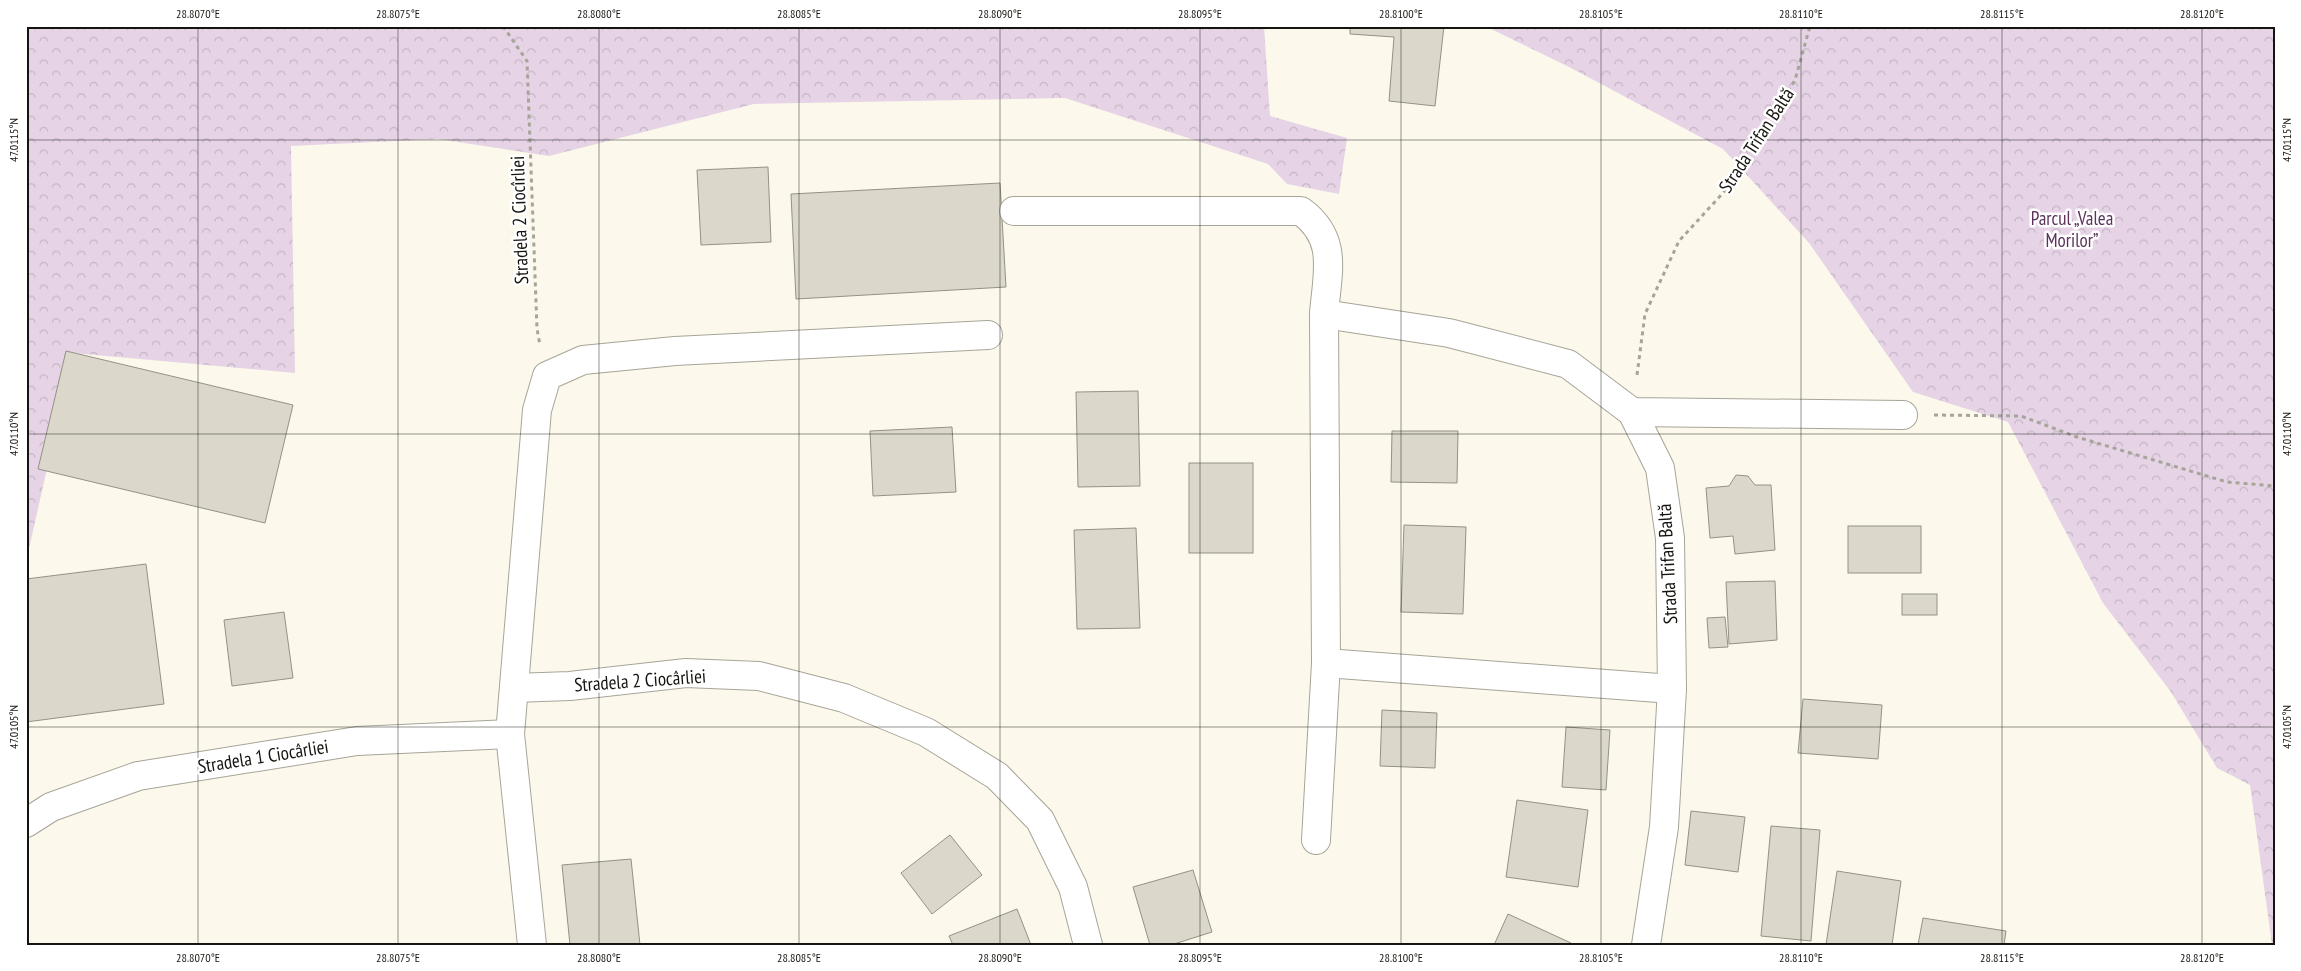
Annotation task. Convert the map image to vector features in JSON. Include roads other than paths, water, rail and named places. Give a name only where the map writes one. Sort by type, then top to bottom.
[{"type":"street","points":[[1014,211],[1301,211],[1315,221],[1326,240],[1328,259],[1324,314],[1326,663],[1316,840]]},
{"type":"street","points":[[1324,314],[1449,333],[1568,364],[1632,412],[1903,415]]},
{"type":"street","points":[[532,945],[510,734],[537,410],[547,376],[583,360],[675,351],[988,335]]},
{"type":"street","name":"Strada Trifan Baltă","points":[[1632,412],[1660,468],[1670,538],[1672,689],[1664,827],[1646,945]]},
{"type":"street","points":[[1326,663],[1672,689]]},
{"type":"street","name":"Stradela 2 Ciocârliei","points":[[514,688],[570,686],[686,673],[759,676],[844,698],[926,732],[997,776],[1040,820],[1073,887],[1088,945]]},
{"type":"street","name":"Stradela 1 Ciocârliei","points":[[26,823],[51,808],[138,776],[358,741],[510,734]]},
{"type":"park label","name":"Parcul „Valea Morilor”","points":[[2072,229]]}]
